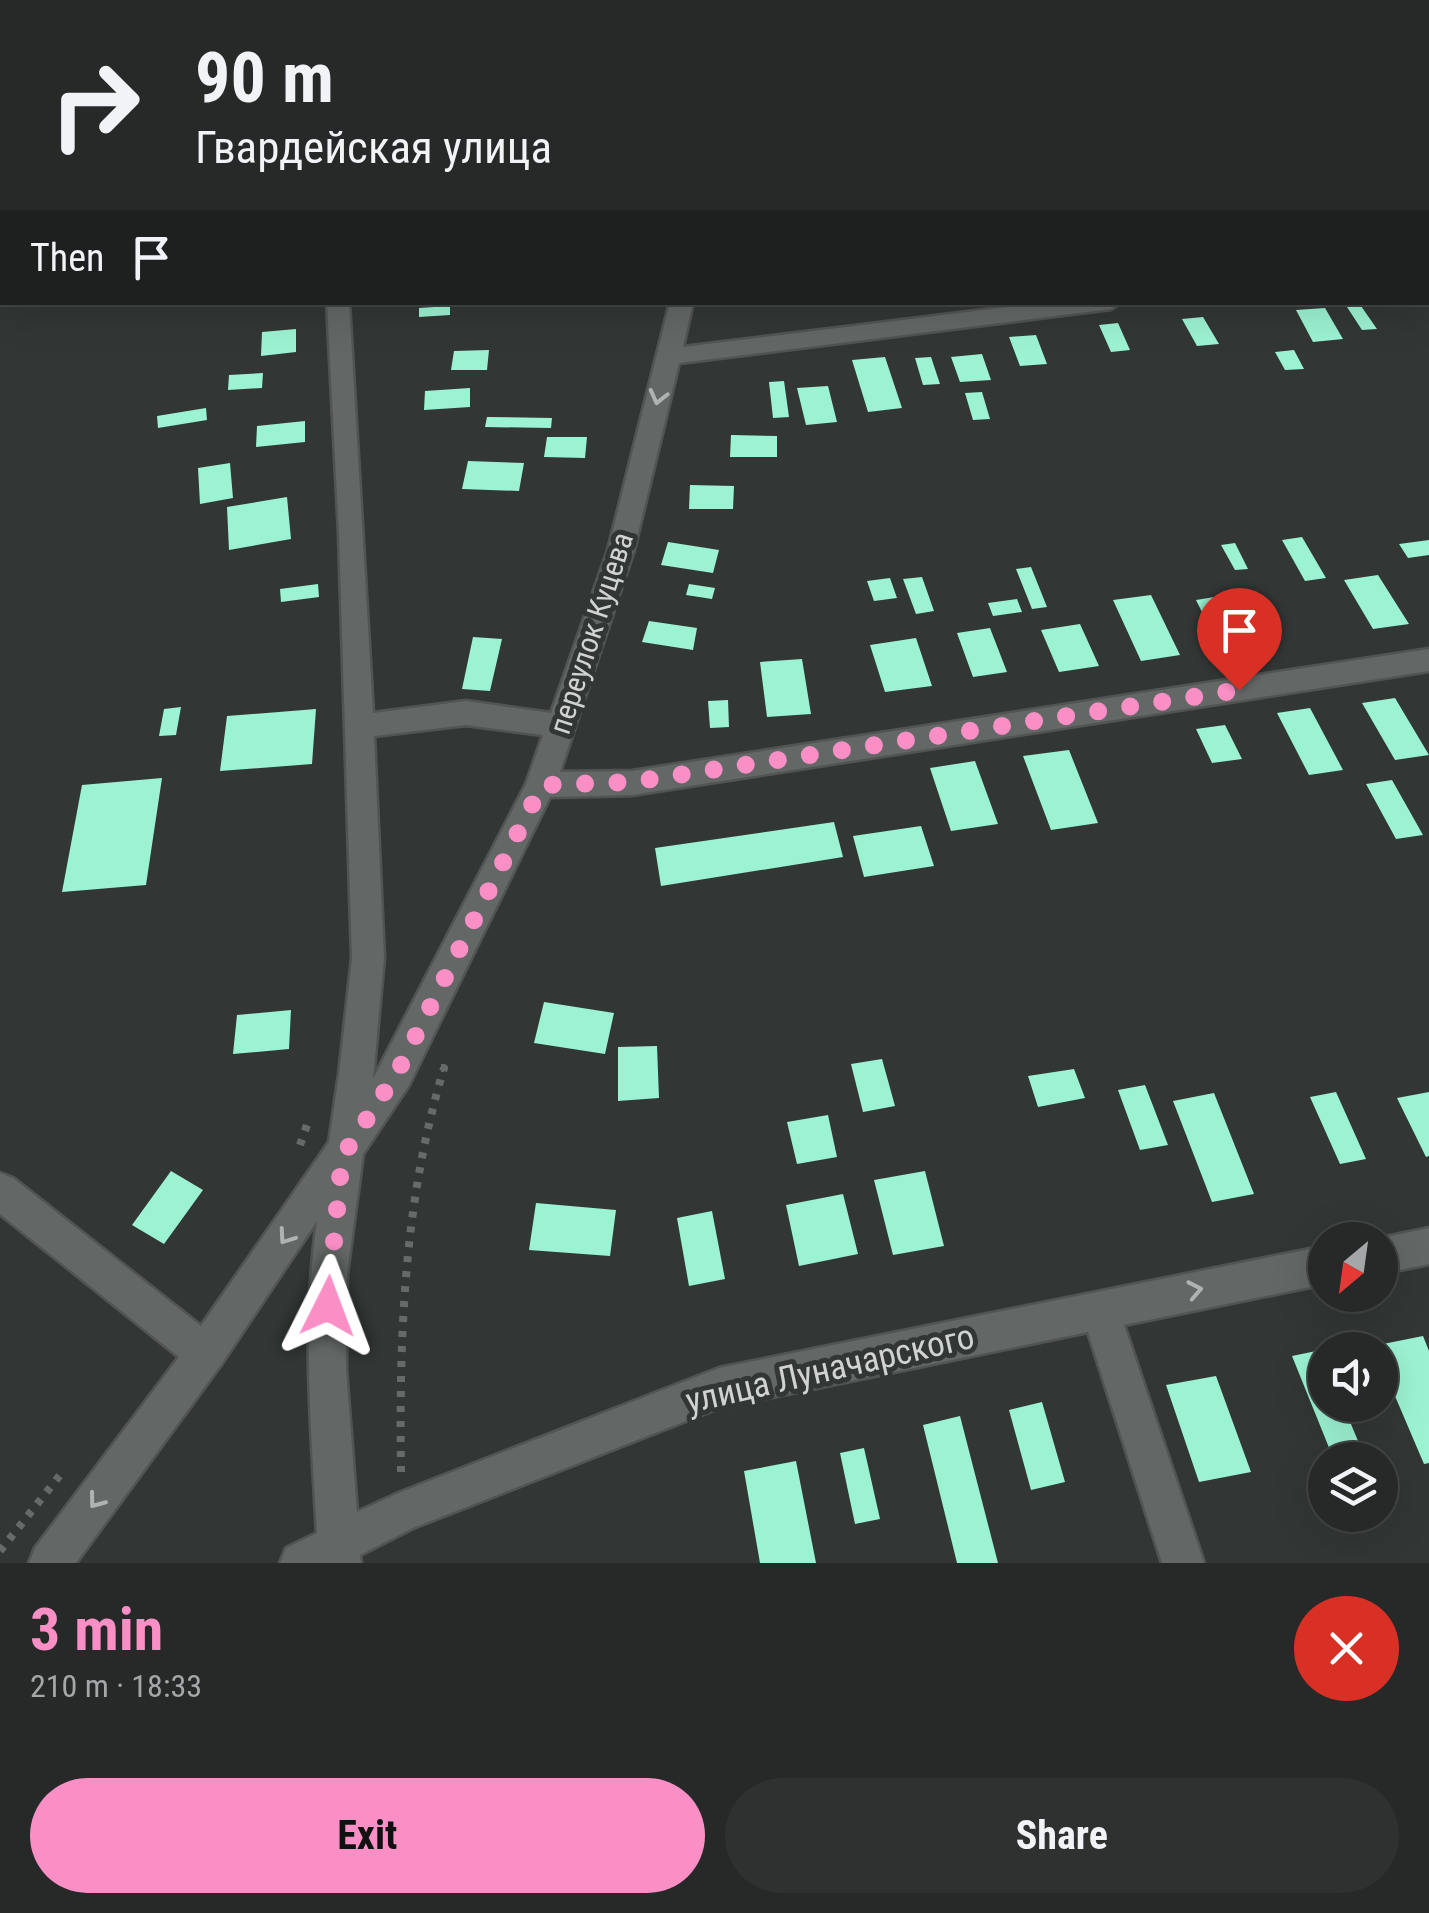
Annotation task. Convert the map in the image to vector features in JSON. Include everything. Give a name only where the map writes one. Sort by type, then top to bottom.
[{"type":"street","name":"переулок Куцева","points":[[338,305],[368,958],[328,1274],[327,1369],[340,1553]]},
{"type":"street","name":"переулок Куцева","points":[[342,1157],[397,1073],[542,785],[621,550],[681,305]]},
{"type":"street","points":[[667,357],[1087,305]]},
{"type":"street","points":[[542,785],[632,782],[1429,660]]},
{"type":"street","points":[[360,726],[466,713],[562,726]]},
{"type":"street","points":[[50,1563],[206,1352],[342,1157]]},
{"type":"street","points":[[0,1191],[172,1330],[206,1352]]},
{"type":"street","points":[[1398,1252],[1429,1246]]},
{"type":"street","name":"улица Луначарского","points":[[301,1563],[340,1553],[401,1512],[719,1388],[1099,1308],[1308,1269]]},
{"type":"street","points":[[1099,1308],[1183,1563]]},
{"type":"building","points":[[450,306],[450,315],[419,317],[419,308]]},
{"type":"building","points":[[1361,306],[1377,329],[1362,330],[1347,307]]},
{"type":"building","points":[[1325,308],[1343,339],[1313,342],[1296,310]]},
{"type":"building","points":[[1203,317],[1219,344],[1197,346],[1182,319]]},
{"type":"building","points":[[1118,323],[1130,350],[1111,352],[1099,325]]},
{"type":"building","points":[[296,329],[296,352],[261,356],[262,332]]},
{"type":"building","points":[[1036,335],[1047,364],[1020,366],[1009,337]]},
{"type":"building","points":[[489,350],[487,370],[451,370],[454,351]]},
{"type":"building","points":[[1294,350],[1304,369],[1285,370],[1275,352]]},
{"type":"building","points":[[982,354],[991,380],[960,382],[951,357]]},
{"type":"building","points":[[885,357],[902,408],[868,412],[852,360]]},
{"type":"building","points":[[931,357],[940,384],[923,385],[915,358]]},
{"type":"building","points":[[263,373],[262,388],[228,390],[229,375]]},
{"type":"building","points":[[784,381],[789,417],[773,418],[769,382]]},
{"type":"building","points":[[828,386],[837,422],[806,425],[797,388]]},
{"type":"building","points":[[470,388],[470,407],[424,410],[425,391]]},
{"type":"building","points":[[982,392],[990,419],[973,420],[965,393]]},
{"type":"building","points":[[206,408],[207,420],[158,428],[157,416]]},
{"type":"building","points":[[487,417],[552,418],[551,428],[485,427]]},
{"type":"building","points":[[305,421],[305,442],[256,447],[257,426]]},
{"type":"building","points":[[731,435],[777,436],[777,457],[730,457]]},
{"type":"building","points":[[547,437],[587,437],[585,458],[544,457]]},
{"type":"building","points":[[468,461],[524,463],[519,491],[462,489]]},
{"type":"building","points":[[230,463],[233,498],[200,504],[198,468]]},
{"type":"building","points":[[690,485],[734,486],[733,509],[689,509]]},
{"type":"building","points":[[287,497],[291,539],[229,550],[227,507]]},
{"type":"building","points":[[1302,537],[1326,578],[1305,581],[1282,540]]},
{"type":"building","points":[[1429,540],[1429,555],[1408,558],[1399,544]]},
{"type":"building","points":[[668,542],[719,550],[713,573],[661,565]]},
{"type":"building","points":[[1235,543],[1248,569],[1235,570],[1221,545]]},
{"type":"building","points":[[1031,567],[1047,607],[1032,609],[1016,569]]},
{"type":"building","points":[[1378,575],[1409,624],[1373,629],[1344,580]]},
{"type":"building","points":[[922,577],[934,611],[916,614],[903,579]]},
{"type":"building","points":[[890,578],[897,598],[874,601],[867,581]]},
{"type":"building","points":[[318,584],[319,597],[281,602],[280,589]]},
{"type":"building","points":[[689,584],[715,588],[712,599],[686,595]]},
{"type":"building","points":[[1233,594],[1260,647],[1222,652],[1196,600]]},
{"type":"building","points":[[1151,595],[1180,655],[1141,661],[1113,600]]},
{"type":"building","points":[[1017,599],[1022,612],[993,616],[988,603]]},
{"type":"building","points":[[649,621],[697,628],[693,650],[642,642]]},
{"type":"building","points":[[1080,624],[1099,666],[1059,672],[1041,630]]},
{"type":"building","points":[[990,628],[1007,672],[973,677],[957,633]]},
{"type":"building","points":[[473,637],[502,639],[490,691],[462,689]]},
{"type":"building","points":[[916,638],[932,686],[885,692],[870,645]]},
{"type":"building","points":[[802,659],[811,714],[767,717],[760,662]]},
{"type":"building","points":[[1395,698],[1429,755],[1395,760],[1362,703]]},
{"type":"building","points":[[728,700],[729,727],[710,728],[708,701]]},
{"type":"building","points":[[181,707],[176,735],[159,736],[164,709]]},
{"type":"building","points":[[1310,708],[1343,770],[1309,775],[1277,713]]},
{"type":"building","points":[[316,709],[312,764],[220,771],[227,716]]},
{"type":"building","points":[[1225,725],[1242,759],[1212,763],[1196,729]]},
{"type":"building","points":[[1069,750],[1098,823],[1051,830],[1023,756]]},
{"type":"building","points":[[975,761],[998,824],[951,831],[930,768]]},
{"type":"building","points":[[162,778],[146,885],[62,892],[82,785]]},
{"type":"building","points":[[1392,780],[1423,835],[1396,839],[1366,784]]},
{"type":"building","points":[[834,822],[843,857],[661,886],[655,848]]},
{"type":"building","points":[[921,826],[934,866],[864,877],[853,836]]},
{"type":"building","points":[[544,1002],[614,1013],[605,1054],[534,1043]]},
{"type":"building","points":[[291,1010],[289,1049],[233,1054],[237,1015]]},
{"type":"building","points":[[657,1046],[659,1098],[618,1101],[618,1047]]},
{"type":"building","points":[[882,1059],[895,1106],[863,1112],[851,1064]]},
{"type":"building","points":[[1074,1069],[1085,1098],[1038,1107],[1028,1076]]},
{"type":"building","points":[[1145,1085],[1168,1145],[1140,1150],[1118,1090]]},
{"type":"building","points":[[1336,1092],[1366,1159],[1340,1164],[1310,1097]]},
{"type":"building","points":[[1429,1092],[1429,1156],[1426,1157],[1397,1098]]},
{"type":"building","points":[[1214,1093],[1254,1194],[1212,1202],[1173,1101]]},
{"type":"building","points":[[828,1115],[837,1157],[797,1164],[787,1122]]},
{"type":"building","points":[[171,1171],[203,1190],[164,1244],[132,1225]]},
{"type":"building","points":[[925,1171],[944,1246],[893,1255],[874,1180]]},
{"type":"building","points":[[843,1194],[858,1254],[799,1266],[786,1205]]},
{"type":"building","points":[[536,1203],[616,1210],[610,1256],[529,1250]]},
{"type":"building","points":[[712,1211],[725,1279],[689,1286],[677,1218]]},
{"type":"building","points":[[1423,1336],[1429,1351],[1429,1463],[1424,1464],[1398,1403],[1398,1341]]},
{"type":"building","points":[[1308,1353],[1308,1396],[1292,1356]]},
{"type":"building","points":[[1216,1376],[1251,1472],[1199,1482],[1166,1385]]},
{"type":"building","points":[[1042,1402],[1065,1482],[1031,1490],[1009,1410]]},
{"type":"building","points":[[960,1416],[998,1563],[957,1563],[923,1425]]},
{"type":"building","points":[[1319,1422],[1350,1422],[1358,1442],[1327,1442]]},
{"type":"building","points":[[864,1448],[880,1519],[855,1524],[840,1453]]},
{"type":"building","points":[[796,1461],[816,1563],[760,1563],[744,1471]]},
{"type":"route","points":[[328,1306],[342,1157],[397,1073],[542,785],[632,782],[1239,690]]}]
